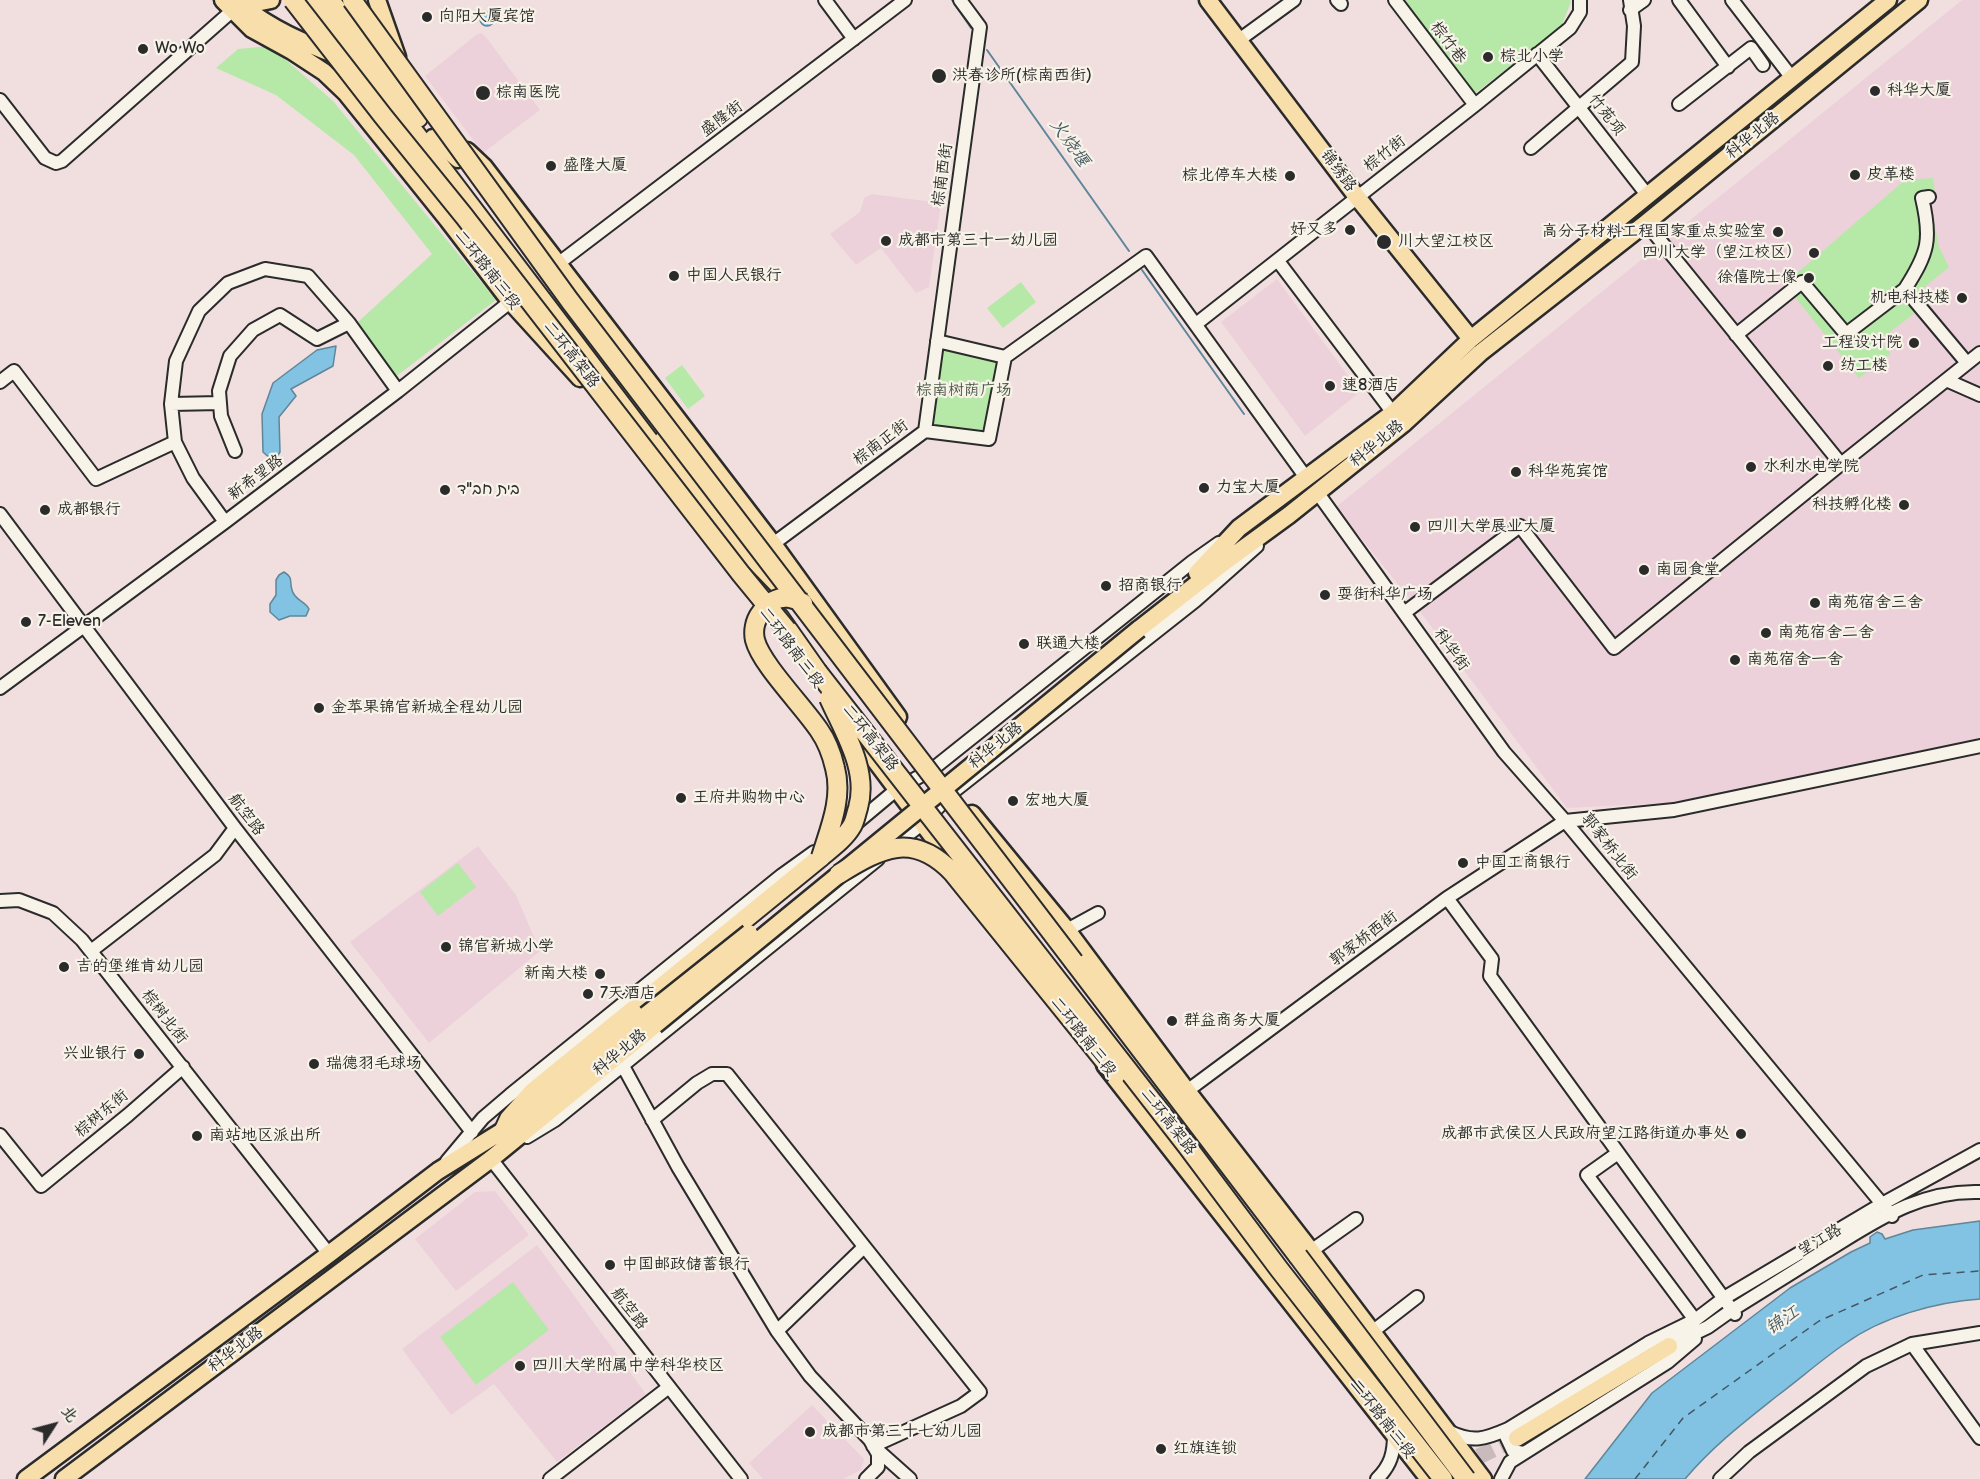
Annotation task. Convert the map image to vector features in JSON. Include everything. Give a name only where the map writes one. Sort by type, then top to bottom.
[{"type":"highway","name":"二环高架路","points":[[293,0],[787,630],[1443,1479]]},
{"type":"highway","points":[[314,0],[368,61],[423,117],[429,143]]},
{"type":"highway","points":[[330,0],[368,61],[465,190],[751,556],[816,623]]},
{"type":"highway","name":"二环高架路","points":[[352,0],[570,301],[1466,1479]]},
{"type":"highway","points":[[465,190],[740,560],[787,630]]},
{"type":"highway","points":[[821,857],[837,800],[838,786],[835,767],[821,732],[763,657],[754,634],[757,619],[767,605],[774,600],[791,597],[811,607],[823,619],[844,651],[979,826],[1074,962]]},
{"type":"highway","points":[[504,1130],[509,1119],[533,1092],[821,857],[842,839],[853,825],[861,797],[862,782],[857,760],[817,671]]},
{"type":"highway","points":[[839,874],[871,854],[886,849],[922,850],[940,859],[1153,1121],[1187,1146]]},
{"type":"main road","points":[[236,3],[271,0]]},
{"type":"main road","points":[[236,3],[291,38],[368,61],[364,0]]},
{"type":"main road","points":[[376,0],[407,85],[423,117],[458,159],[521,245],[559,263]]},
{"type":"main road","name":"锦绣路","points":[[1208,0],[1357,197],[1471,339]]},
{"type":"main road","name":"科华北路","points":[[1136,627],[1289,515],[1312,485],[1394,413],[1471,339],[1888,0]]},
{"type":"main road","name":"科华北路","points":[[26,1479],[438,1171],[504,1130],[651,1020],[839,874],[1136,627],[1198,572],[1239,528],[1312,485],[1403,424],[1480,353],[1646,223],[1919,0]]},
{"type":"main road","name":"二环路南三段","points":[[236,3],[252,29],[324,72],[346,93],[510,301],[627,429],[1050,995],[1429,1479]]},
{"type":"main road","points":[[423,117],[484,167],[559,263],[773,544],[934,768],[1067,930],[1186,1091],[1311,1251],[1483,1479]]},
{"type":"main road","points":[[429,143],[448,220]]},
{"type":"main road","points":[[429,143],[458,159]]},
{"type":"main road","points":[[429,143],[456,196],[528,289],[627,429]]},
{"type":"main road","points":[[651,1020],[1136,627]]},
{"type":"main road","name":"科华北路","points":[[64,1479],[491,1159],[651,1020]]},
{"type":"main road","name":"望江路","points":[[1516,1440],[1670,1346]]},
{"type":"street","points":[[825,0],[854,39]]},
{"type":"street","name":"盛隆街","points":[[559,263],[905,0]]},
{"type":"street","name":"棕南西街","points":[[925,431],[980,27],[960,0]]},
{"type":"street","points":[[1239,40],[1294,0]]},
{"type":"street","name":"棕竹巷","points":[[1395,0],[1475,105]]},
{"type":"street","name":"棕竹街","points":[[1196,324],[1570,28],[1580,12],[1580,0]]},
{"type":"street","points":[[1531,148],[1632,62],[1634,26],[1630,5],[1644,0]]},
{"type":"street","points":[[1679,0],[1728,67]]},
{"type":"street","points":[[1732,0],[1792,78]]},
{"type":"street","points":[[0,100],[45,158],[56,163],[62,161],[236,3]]},
{"type":"street","points":[[1679,104],[1751,48],[1763,65]]},
{"type":"street","name":"竹苑项","points":[[1538,54],[1648,196]]},
{"type":"street","points":[[1736,335],[1802,282],[1846,334],[1905,288],[1917,270],[1927,246],[1927,219],[1922,198],[1929,197]]},
{"type":"street","points":[[1646,223],[1841,464]]},
{"type":"street","name":"科华街","points":[[1005,357],[1146,256],[1504,752],[1565,821]]},
{"type":"street","points":[[1278,261],[1394,413]]},
{"type":"street","points":[[225,522],[193,478],[175,442],[171,404],[176,361],[199,311],[228,283],[265,269],[308,276],[349,323],[398,391]]},
{"type":"street","points":[[1905,288],[1967,363]]},
{"type":"street","name":"新希望路","points":[[0,688],[225,522],[528,289]]},
{"type":"street","points":[[235,451],[221,416],[219,391],[230,356],[252,330],[280,315],[317,339],[349,323]]},
{"type":"street","points":[[937,341],[1005,357]]},
{"type":"street","points":[[1404,614],[1520,526],[1614,648],[1980,353]]},
{"type":"street","name":"棕南正街","points":[[773,544],[925,431],[988,439],[1005,357]]},
{"type":"street","points":[[0,382],[14,371],[96,479],[175,442]]},
{"type":"street","points":[[1946,380],[1980,395]]},
{"type":"street","points":[[171,404],[220,403]]},
{"type":"street","name":"航空路","points":[[0,514],[235,828],[472,1132]]},
{"type":"street","points":[[491,1159],[555,1120],[623,1066],[923,823],[953,792],[1195,601],[1289,515]]},
{"type":"street","points":[[438,1171],[483,1118],[782,874],[857,824],[896,790],[934,768],[1192,562],[1239,528]]},
{"type":"street","name":"郭家桥北街","points":[[1565,821],[1674,810],[1980,746]]},
{"type":"street","name":"郭家桥北街","points":[[1565,821],[1887,1211]]},
{"type":"street","name":"郭家桥西街","points":[[1186,1091],[1447,898],[1565,821]]},
{"type":"street","points":[[90,951],[215,855],[235,828]]},
{"type":"street","points":[[1447,898],[1492,959],[1490,976],[1734,1312]]},
{"type":"street","name":"棕树北街","points":[[0,901],[19,900],[53,913],[82,940],[329,1254]]},
{"type":"street","points":[[1067,930],[1098,913]]},
{"type":"street","points":[[623,1066],[678,1167],[777,1331],[810,1376],[873,1446],[910,1479]]},
{"type":"street","name":"棕树东街","points":[[0,1135],[41,1186],[183,1067]]},
{"type":"street","points":[[652,1120],[697,1083],[712,1074],[727,1074],[980,1392],[961,1407],[873,1446]]},
{"type":"street","name":"望江路","points":[[1670,1346],[1734,1312],[1980,1150]]},
{"type":"street","points":[[1501,1479],[1516,1440],[1648,1343],[1695,1320],[1587,1175],[1618,1153]]},
{"type":"street","name":"航空路","points":[[491,1159],[741,1479]]},
{"type":"street","name":"望江路","points":[[1670,1346],[1695,1320],[1724,1298],[1887,1211],[1943,1194],[1980,1192]]},
{"type":"street","points":[[1311,1251],[1356,1219]]},
{"type":"street","points":[[777,1331],[864,1247]]},
{"type":"street","points":[[1372,1332],[1417,1297]]},
{"type":"street","points":[[1446,1430],[1464,1439],[1492,1436],[1516,1440],[1668,1362],[1708,1327]]},
{"type":"street","points":[[1720,1479],[1749,1452],[1866,1366],[1912,1344],[1980,1333]]},
{"type":"street","points":[[1912,1344],[1980,1438]]},
{"type":"street","points":[[550,1479],[669,1387]]},
{"type":"street","points":[[1377,1479],[1390,1462],[1394,1449],[1394,1434]]},
{"type":"street","points":[[866,1479],[878,1467],[878,1454],[873,1446]]},
{"type":"shaded area","name":"四川大学（望江校区）","points":[[1962,0],[1980,0],[1980,745],[1669,803],[1567,808],[1421,613],[1336,507]]},
{"type":"shaded area","name":"棕南医院","points":[[481,33],[540,110],[483,153],[425,76]]},
{"type":"shaded area","name":"成都市第三十一幼儿园","points":[[871,194],[941,203],[929,287],[916,293],[881,248],[856,265],[830,234],[860,212],[864,198]]},
{"type":"shaded area","points":[[1277,279],[1360,392],[1305,436],[1221,322]]},
{"type":"shaded area","name":"锦官新城小学","points":[[478,846],[516,895],[540,951],[429,1043],[350,942]]},
{"type":"shaded area","points":[[495,1191],[529,1235],[456,1291],[415,1239],[475,1192]]},
{"type":"shaded area","name":"四川大学附属中学科华校区","points":[[537,1245],[646,1394],[557,1462],[494,1384],[451,1415],[402,1349]]},
{"type":"shaded area","name":"成都市第三十七幼儿园","points":[[812,1405],[864,1459],[861,1470],[843,1479],[763,1479],[749,1463]]},
{"type":"green space","name":"棕北小学","points":[[1400,0],[1570,0],[1571,2],[1561,27],[1473,95]]},
{"type":"green space","points":[[270,46],[333,101],[496,300],[394,378],[358,322],[432,254],[354,155],[276,95],[216,68],[238,49]]},
{"type":"green space","points":[[1933,178],[1935,192],[1929,194],[1939,247],[1949,267],[1926,286],[1921,308],[1880,340],[1891,354],[1859,378],[1795,297],[1799,293],[1789,280],[1905,180]]},
{"type":"green space","points":[[1021,282],[1036,302],[1003,328],[987,308]]},
{"type":"green space","name":"棕南树荫广场","points":[[937,341],[1005,357],[989,439],[925,431]]},
{"type":"green space","points":[[682,365],[705,396],[688,409],[665,378]]},
{"type":"green space","points":[[458,863],[476,887],[438,916],[420,892]]},
{"type":"green space","points":[[513,1282],[549,1330],[476,1385],[440,1337]]},
{"type":"water","points":[[487,12],[492,14],[494,19],[492,24],[487,26],[482,24],[480,19],[482,14]]},
{"type":"water","points":[[336,346],[333,366],[291,389],[296,396],[279,417],[280,452],[274,462],[263,452],[262,414],[273,383],[317,350]]},
{"type":"water","points":[[284,572],[290,578],[295,596],[309,609],[306,616],[290,616],[279,620],[270,612],[270,604],[276,595],[276,580]]},
{"type":"water","name":"锦江","points":[[1980,1221],[1980,1299],[1946,1303],[1910,1312],[1860,1334],[1828,1356],[1740,1425],[1717,1445],[1685,1479],[1585,1479],[1652,1393],[1790,1288],[1870,1243],[1870,1237],[1877,1232],[1885,1239],[1913,1230]]},
{"type":"waterway","name":"火烧堰","points":[[952,0],[971,28]]},
{"type":"waterway","name":"火烧堰","points":[[987,50],[1129,251]]},
{"type":"waterway","name":"火烧堰","points":[[1142,270],[1244,414]]},
{"type":"ferry route","points":[[1635,1479],[1683,1418],[1819,1321],[1923,1275],[1980,1271]]},
{"type":"tunnel","points":[[1457,1467],[1517,1438]]},
{"type":"place","name":"向阳大厦宾馆","points":[[427,17]]},
{"type":"place","name":"Wo Wo","points":[[143,49]]},
{"type":"place","name":"棕北小学","points":[[1488,57]]},
{"type":"place","name":"洪春诊所(棕南西街)","points":[[939,76]]},
{"type":"place","name":"科华大厦","points":[[1875,91]]},
{"type":"place","name":"棕南医院","points":[[483,93]]},
{"type":"place","name":"盛隆大厦","points":[[551,166]]},
{"type":"place","name":"皮革楼","points":[[1855,175]]},
{"type":"place","name":"棕北停车大楼","points":[[1290,176]]},
{"type":"place","name":"好又多","points":[[1350,230]]},
{"type":"place","name":"高分子材料工程国家重点实验室","points":[[1778,232]]},
{"type":"place","name":"成都市第三十一幼儿园","points":[[886,241]]},
{"type":"place","name":"川大望江校区","points":[[1384,242]]},
{"type":"place","name":"四川大学（望江校区）","points":[[1814,253]]},
{"type":"place","name":"中国人民银行","points":[[674,276]]},
{"type":"place","name":"徐僖院士像","points":[[1809,278]]},
{"type":"place","name":"机电科技楼","points":[[1962,298]]},
{"type":"place","name":"工程设计院","points":[[1914,343]]},
{"type":"place","name":"纺工楼","points":[[1828,366]]},
{"type":"place","name":"速8酒店","points":[[1330,386]]},
{"type":"place","name":"水利水电学院","points":[[1751,467]]},
{"type":"place","name":"科华苑宾馆","points":[[1516,472]]},
{"type":"place","name":"力宝大厦","points":[[1204,488]]},
{"type":"place","name":"בית חב\"ד","points":[[445,490]]},
{"type":"place","name":"科技孵化楼","points":[[1904,505]]},
{"type":"place","name":"成都银行","points":[[45,510]]},
{"type":"place","name":"四川大学展业大厦","points":[[1415,527]]},
{"type":"place","name":"南园食堂","points":[[1644,570]]},
{"type":"place","name":"招商银行","points":[[1106,586]]},
{"type":"place","name":"耍街科华广场","points":[[1325,595]]},
{"type":"place","name":"南苑宿舍三舍","points":[[1815,603]]},
{"type":"place","name":"7-Eleven","points":[[26,622]]},
{"type":"place","name":"南苑宿舍二舍","points":[[1766,633]]},
{"type":"place","name":"联通大楼","points":[[1024,644]]},
{"type":"place","name":"南苑宿舍一舍","points":[[1735,660]]},
{"type":"place","name":"金苹果锦官新城全程幼儿园","points":[[319,708]]},
{"type":"place","name":"王府井购物中心","points":[[681,798]]},
{"type":"place","name":"宏地大厦","points":[[1013,801]]},
{"type":"place","name":"中国工商银行","points":[[1463,863]]},
{"type":"place","name":"锦官新城小学","points":[[446,947]]},
{"type":"place","name":"吉的堡维肯幼儿园","points":[[64,967]]},
{"type":"place","name":"新南大楼","points":[[600,974]]},
{"type":"place","name":"7天酒店","points":[[588,994]]},
{"type":"place","name":"群益商务大厦","points":[[1172,1021]]},
{"type":"place","name":"兴业银行","points":[[139,1054]]},
{"type":"place","name":"瑞德羽毛球场","points":[[314,1064]]},
{"type":"place","name":"成都市武侯区人民政府望江路街道办事处","points":[[1741,1134]]},
{"type":"place","name":"南站地区派出所","points":[[197,1136]]},
{"type":"place","name":"中国邮政储蓄银行","points":[[610,1265]]},
{"type":"place","name":"四川大学附属中学科华校区","points":[[520,1366]]},
{"type":"place","name":"成都市第三十七幼儿园","points":[[810,1432]]},
{"type":"place","name":"红旗连锁","points":[[1161,1449]]}]
